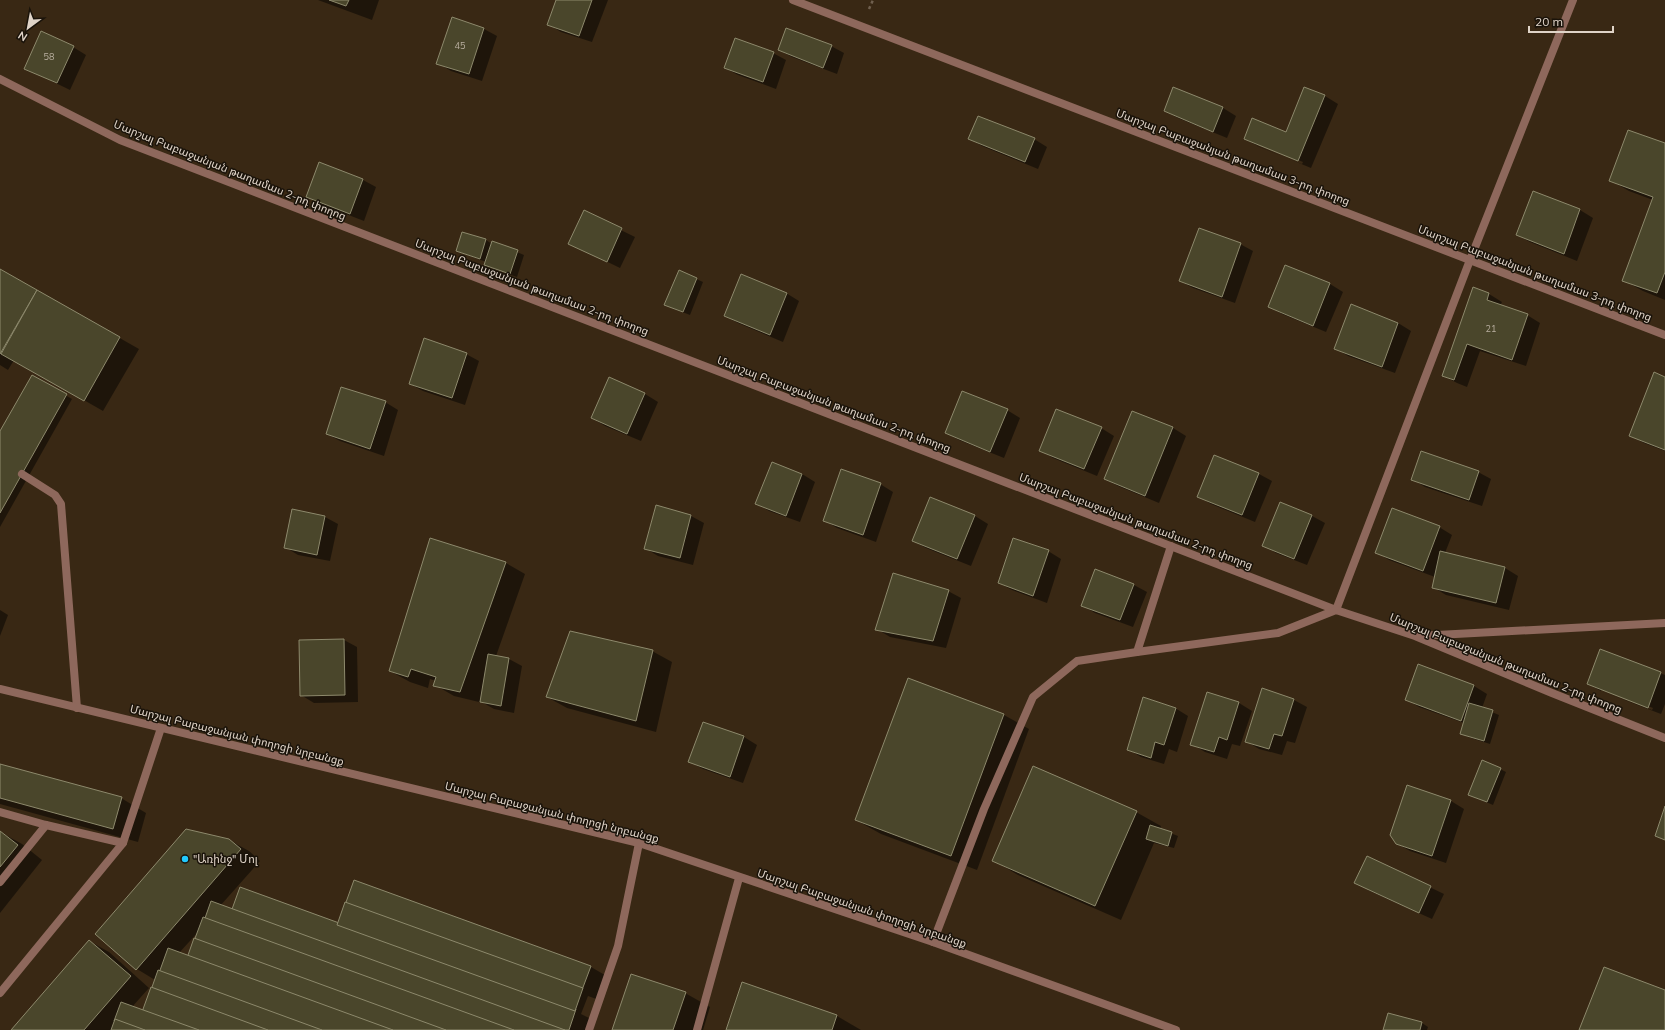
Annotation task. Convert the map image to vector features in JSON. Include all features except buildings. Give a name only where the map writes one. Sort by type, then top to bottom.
[{"type":"street","name":"Մարշալ Բաբաջանյան թաղամաս 3-րդ փողոց","points":[[793,0],[1665,334]]},
{"type":"street","points":[[932,942],[984,809],[1033,697],[1077,661],[1278,634],[1336,610],[1470,260],[1574,0]]},
{"type":"street","name":"Մարշալ Բաբաջանյան թաղամաս 2-րդ փողոց","points":[[0,79],[120,140],[1336,610],[1415,636],[1665,738]]},
{"type":"street","points":[[22,474],[55,495],[61,504],[77,708]]},
{"type":"street","points":[[1137,652],[1171,546]]},
{"type":"street","points":[[1415,636],[1665,623]]},
{"type":"street","name":"Մարշալ Բաբաջանյան փողոցի նրբանցք","points":[[0,689],[639,843],[932,942],[1176,1030]]},
{"type":"street","points":[[0,993],[123,843],[161,728]]},
{"type":"street","points":[[0,812],[46,825],[123,843]]},
{"type":"street","points":[[0,882],[46,825]]},
{"type":"street","points":[[589,1030],[618,946],[639,843]]},
{"type":"street","points":[[697,1030],[739,878]]},
{"type":"place","name":"\"Առինջ\" Մոլ","points":[[185,859]]}]
